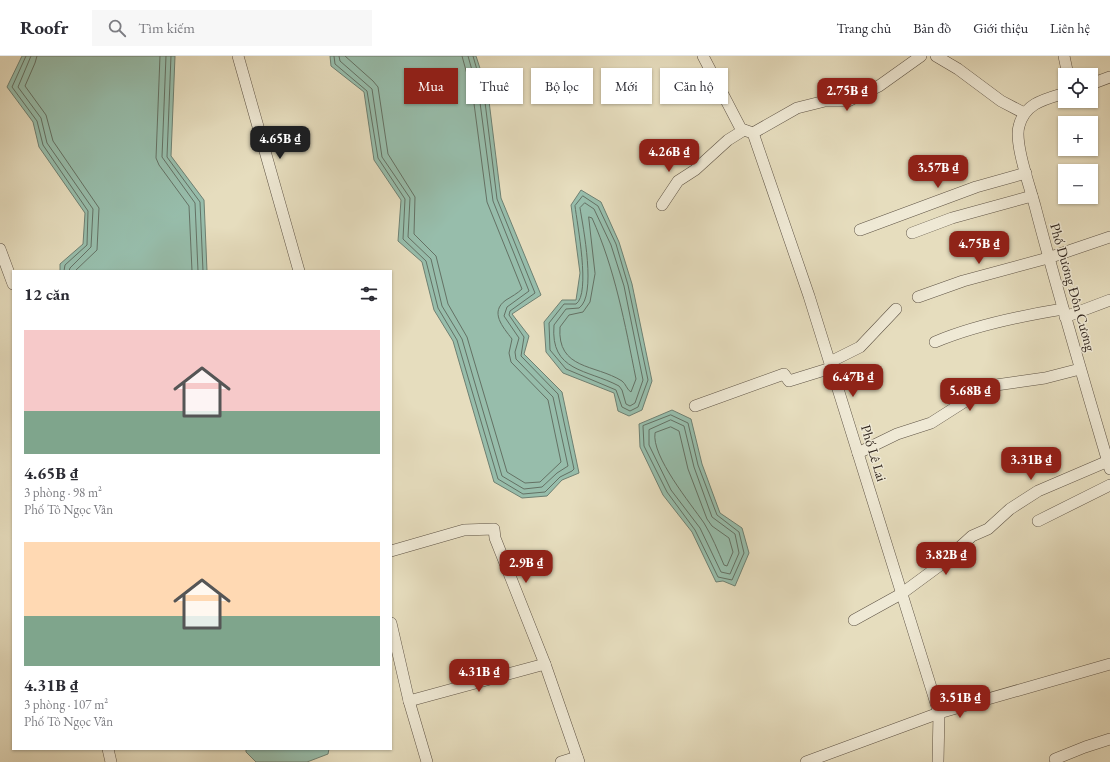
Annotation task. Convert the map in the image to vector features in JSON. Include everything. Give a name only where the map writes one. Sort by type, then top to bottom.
[{"type":"street","points":[[238,56],[299,270]]},
{"type":"street","name":"Phố Lê Lai","points":[[703,56],[741,129],[749,132],[831,365],[939,713],[938,762]]},
{"type":"street","points":[[662,205],[678,181],[695,170],[728,140],[749,132],[797,108],[825,101],[848,101],[879,86],[921,56]]},
{"type":"street","points":[[936,56],[958,69],[1000,101],[1024,113],[1034,103],[1058,94]]},
{"type":"street","points":[[1064,56],[1067,68]]},
{"type":"street","points":[[1098,81],[1110,77]]},
{"type":"street","name":"Phố Dương Đôn Cương","points":[[1024,113],[1018,127],[1020,152],[1048,258],[1109,465]]},
{"type":"street","points":[[860,230],[976,187],[1026,173]]},
{"type":"street","points":[[912,233],[952,218],[1032,196]]},
{"type":"street","points":[[918,297],[963,281],[1048,258],[1110,237]]},
{"type":"street","points":[[0,249],[12,281]]},
{"type":"street","points":[[935,342],[951,335],[996,322],[1064,313],[1110,300]]},
{"type":"street","points":[[695,406],[784,374],[788,381],[831,365],[860,347],[896,310]]},
{"type":"street","points":[[858,453],[897,434],[931,423],[988,386],[1045,378],[1080,369]]},
{"type":"street","points":[[854,620],[901,594],[939,566],[972,536],[988,529],[1010,509],[1038,491],[1109,465]]},
{"type":"street","points":[[1038,521],[1110,485]]},
{"type":"street","points":[[392,551],[464,530],[494,529],[495,538],[545,664],[578,760],[561,762]]},
{"type":"street","points":[[392,627],[409,701],[427,762]]},
{"type":"street","points":[[409,701],[545,664]]},
{"type":"street","points":[[806,762],[821,759],[939,713],[1110,664]]},
{"type":"street","points":[[1055,759],[1110,739]]},
{"type":"street","points":[[108,750],[111,762]]},
{"type":"water","points":[[22,56],[175,56],[171,156],[204,200],[207,270],[60,270],[60,264],[83,244],[85,213],[39,147],[33,122],[7,87]]},
{"type":"water","points":[[330,56],[476,56],[480,68],[466,68],[466,104],[489,104],[501,198],[541,295],[512,314],[529,336],[524,354],[562,392],[579,473],[562,480],[547,496],[522,498],[494,482],[453,341],[434,310],[422,262],[398,241],[401,200],[374,160],[364,92],[331,66]]},
{"type":"water","points":[[581,190],[601,202],[619,242],[632,284],[652,381],[642,410],[629,416],[618,411],[614,393],[563,373],[546,352],[544,322],[562,300],[576,300],[580,273],[571,205]]},
{"type":"water","points":[[672,410],[691,419],[702,464],[720,513],[742,528],[749,553],[735,586],[723,581],[716,582],[692,532],[663,495],[640,447],[639,424]]},
{"type":"water","points":[[246,750],[329,750],[328,754],[307,762],[256,762],[246,752]]}]
